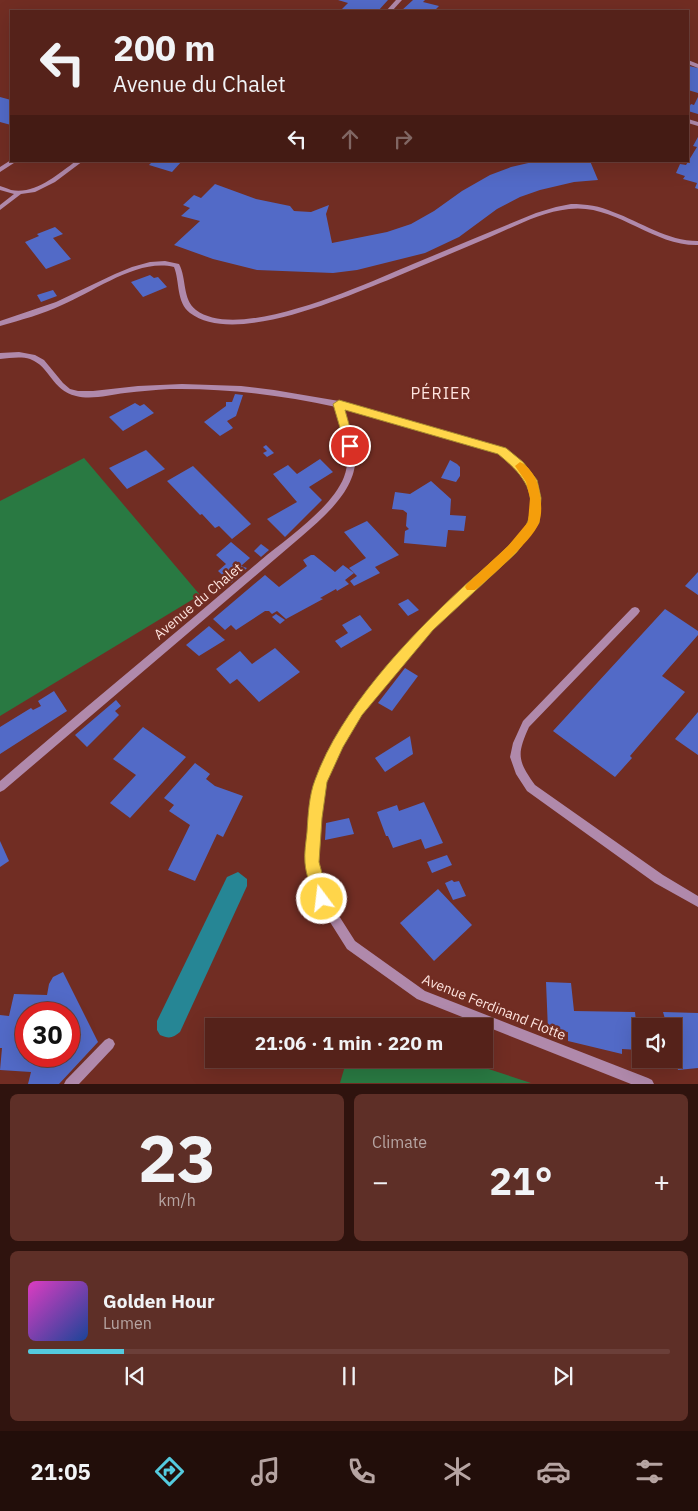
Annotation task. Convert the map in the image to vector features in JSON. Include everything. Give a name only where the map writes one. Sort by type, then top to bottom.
[{"type":"street","points":[[390,10],[399,0]]},
{"type":"street","points":[[0,170],[12,162]]},
{"type":"street","points":[[0,208],[19,193],[47,184],[79,162]]},
{"type":"street","points":[[0,188],[19,193]]},
{"type":"street","points":[[0,324],[59,304],[109,278],[158,262],[170,262],[177,266],[184,298],[194,312],[221,321],[239,322],[268,318],[308,308],[431,260],[554,208],[575,205],[601,209],[672,240],[698,243]]},
{"type":"street","name":"Avenue Ferdinand Flotte","points":[[0,356],[15,353],[34,356],[48,368],[65,390],[78,394],[148,388],[241,389],[339,404],[502,451],[519,465],[532,480],[536,498],[533,523],[512,550],[429,626],[358,711],[339,743],[321,781],[315,818],[312,862],[322,899],[351,944],[421,995],[648,1084]]},
{"type":"street","name":"Avenue du Chalet","points":[[0,787],[134,671],[184,633],[308,524],[337,496],[348,478],[352,459],[339,404]]},
{"type":"street","points":[[635,610],[526,724],[517,744],[514,759],[518,771],[531,788],[659,879],[698,902]]},
{"type":"street","points":[[70,1084],[109,1044]]},
{"type":"green space","points":[[84,458],[200,595],[0,716],[0,501]]},
{"type":"green space","points":[[344,1068],[485,1068],[531,1083],[340,1083]]},
{"type":"water","points":[[238,872],[247,879],[247,886],[180,1032],[171,1037],[160,1035],[157,1030],[157,1021],[227,877]]},
{"type":"building","points":[[338,0],[388,0],[379,10],[341,10],[348,3]]},
{"type":"building","points":[[413,0],[425,0],[423,2],[439,6],[435,10],[402,10]]},
{"type":"building","points":[[689,66],[698,68],[698,93],[689,90]]},
{"type":"building","points":[[0,97],[10,100],[10,125],[0,122]]},
{"type":"building","points":[[698,97],[698,114],[689,111],[691,104],[694,105]]},
{"type":"building","points":[[698,137],[698,189],[695,188],[697,183],[683,179],[685,176],[676,173],[680,164],[686,165],[689,162],[697,147],[693,146]]},
{"type":"building","points":[[152,162],[181,162],[172,172],[149,165]]},
{"type":"building","points":[[533,162],[590,162],[598,180],[574,182],[520,197],[497,209],[459,237],[425,253],[357,270],[333,273],[257,270],[213,259],[174,245],[200,221],[181,216],[190,208],[183,205],[194,195],[201,198],[215,184],[256,199],[290,206],[294,211],[311,212],[329,205],[326,214],[332,243],[387,232],[411,224],[490,175],[511,167]]},
{"type":"building","points":[[55,227],[63,234],[53,238],[71,259],[46,269],[25,242],[39,236],[37,234]]},
{"type":"building","points":[[150,275],[154,278],[158,277],[167,287],[143,297],[131,282]]},
{"type":"building","points":[[53,290],[57,296],[41,302],[37,295]]},
{"type":"building","points":[[235,394],[243,395],[236,416],[227,421],[233,428],[220,436],[204,422],[226,406],[226,402],[232,402]]},
{"type":"building","points":[[135,403],[140,406],[144,404],[154,413],[123,431],[109,417]]},
{"type":"building","points":[[266,445],[274,453],[267,457],[263,453],[267,451],[263,447]]},
{"type":"building","points":[[146,450],[165,469],[127,489],[109,468]]},
{"type":"building","points":[[320,459],[333,472],[309,487],[322,500],[285,537],[267,519],[297,502],[273,474],[288,465],[297,474]]},
{"type":"building","points":[[450,460],[460,467],[460,476],[456,482],[441,478]]},
{"type":"building","points":[[193,466],[251,524],[232,539],[219,526],[215,528],[202,514],[200,515],[167,481]]},
{"type":"building","points":[[431,481],[451,499],[450,515],[466,516],[464,531],[448,530],[446,547],[404,543],[405,531],[409,529],[406,526],[407,513],[403,510],[392,509],[395,492],[410,494]]},
{"type":"building","points":[[367,521],[399,555],[375,567],[380,573],[354,586],[350,581],[357,576],[349,568],[366,558],[344,532]]},
{"type":"building","points":[[231,542],[250,558],[241,566],[247,568],[231,583],[218,571],[226,564],[216,555]]},
{"type":"building","points":[[261,544],[269,550],[261,557],[254,551]]},
{"type":"building","points":[[314,555],[335,572],[343,565],[354,573],[345,580],[349,584],[337,591],[336,589],[320,598],[323,599],[286,619],[277,611],[272,614],[269,611],[265,611],[236,630],[231,625],[225,630],[213,619],[265,575],[279,587],[307,566],[303,560]]},
{"type":"building","points":[[698,572],[698,595],[685,586]]},
{"type":"building","points":[[408,599],[419,610],[408,616],[398,604]]},
{"type":"building","points":[[665,609],[698,631],[698,635],[662,676],[685,692],[630,756],[632,758],[615,777],[553,731]]},
{"type":"building","points":[[276,614],[285,620],[280,624],[272,617]]},
{"type":"building","points":[[360,615],[372,630],[341,648],[335,641],[348,633],[342,625]]},
{"type":"building","points":[[209,626],[225,640],[199,656],[186,645]]},
{"type":"building","points":[[275,648],[300,672],[259,702],[237,679],[230,684],[216,669],[240,651],[252,664]]},
{"type":"building","points":[[405,668],[418,676],[392,711],[378,703]]},
{"type":"building","points":[[54,691],[67,711],[0,754],[0,727],[31,708],[33,710],[41,706],[38,701]]},
{"type":"building","points":[[116,700],[121,706],[115,711],[119,715],[87,747],[75,735]]},
{"type":"building","points":[[698,712],[698,755],[675,739]]},
{"type":"building","points":[[143,727],[186,757],[130,818],[110,803],[136,775],[113,759]]},
{"type":"building","points":[[410,736],[413,754],[385,772],[375,758]]},
{"type":"building","points":[[195,763],[210,774],[206,779],[215,786],[243,796],[223,837],[217,834],[195,881],[168,870],[190,825],[169,811],[174,805],[164,798]]},
{"type":"building","points":[[424,802],[443,843],[425,849],[421,839],[393,848],[388,836],[386,836],[377,812],[397,805],[399,811]]},
{"type":"building","points":[[349,818],[354,834],[325,840],[326,823]]},
{"type":"building","points":[[0,841],[9,861],[0,867]]},
{"type":"building","points":[[447,855],[452,865],[432,873],[427,862]]},
{"type":"building","points":[[452,880],[454,882],[459,881],[466,896],[453,900],[445,883]]},
{"type":"building","points":[[438,889],[472,925],[434,961],[400,923]]},
{"type":"building","points":[[63,972],[78,1002],[15,1002],[15,1067],[75,1067],[59,1084],[28,1084],[31,1072],[0,1070],[2,1048],[0,1048],[0,1015],[9,1016],[14,994],[47,995],[49,984],[53,977]]},
{"type":"building","points":[[546,982],[571,983],[574,1011],[635,1012],[636,1018],[632,1018],[632,1050],[622,1049],[622,1054],[568,1041],[568,1032],[548,1030]]},
{"type":"building","points":[[80,1006],[98,1042],[80,1061]]},
{"type":"building","points":[[663,1012],[698,1013],[698,1068],[678,1070],[678,1068],[682,1068],[682,1018],[665,1018]]},
{"type":"slow traffic","points":[[471,587],[512,550],[533,523],[536,498],[532,480],[520,466]]},
{"type":"district","name":"PÉRIER","points":[[441,393]]},
{"type":"route","points":[[322,899],[312,862],[315,818],[321,781],[339,743],[358,711],[429,626],[512,550],[533,523],[536,498],[532,480],[519,465],[502,451],[339,404],[350,446]]}]
